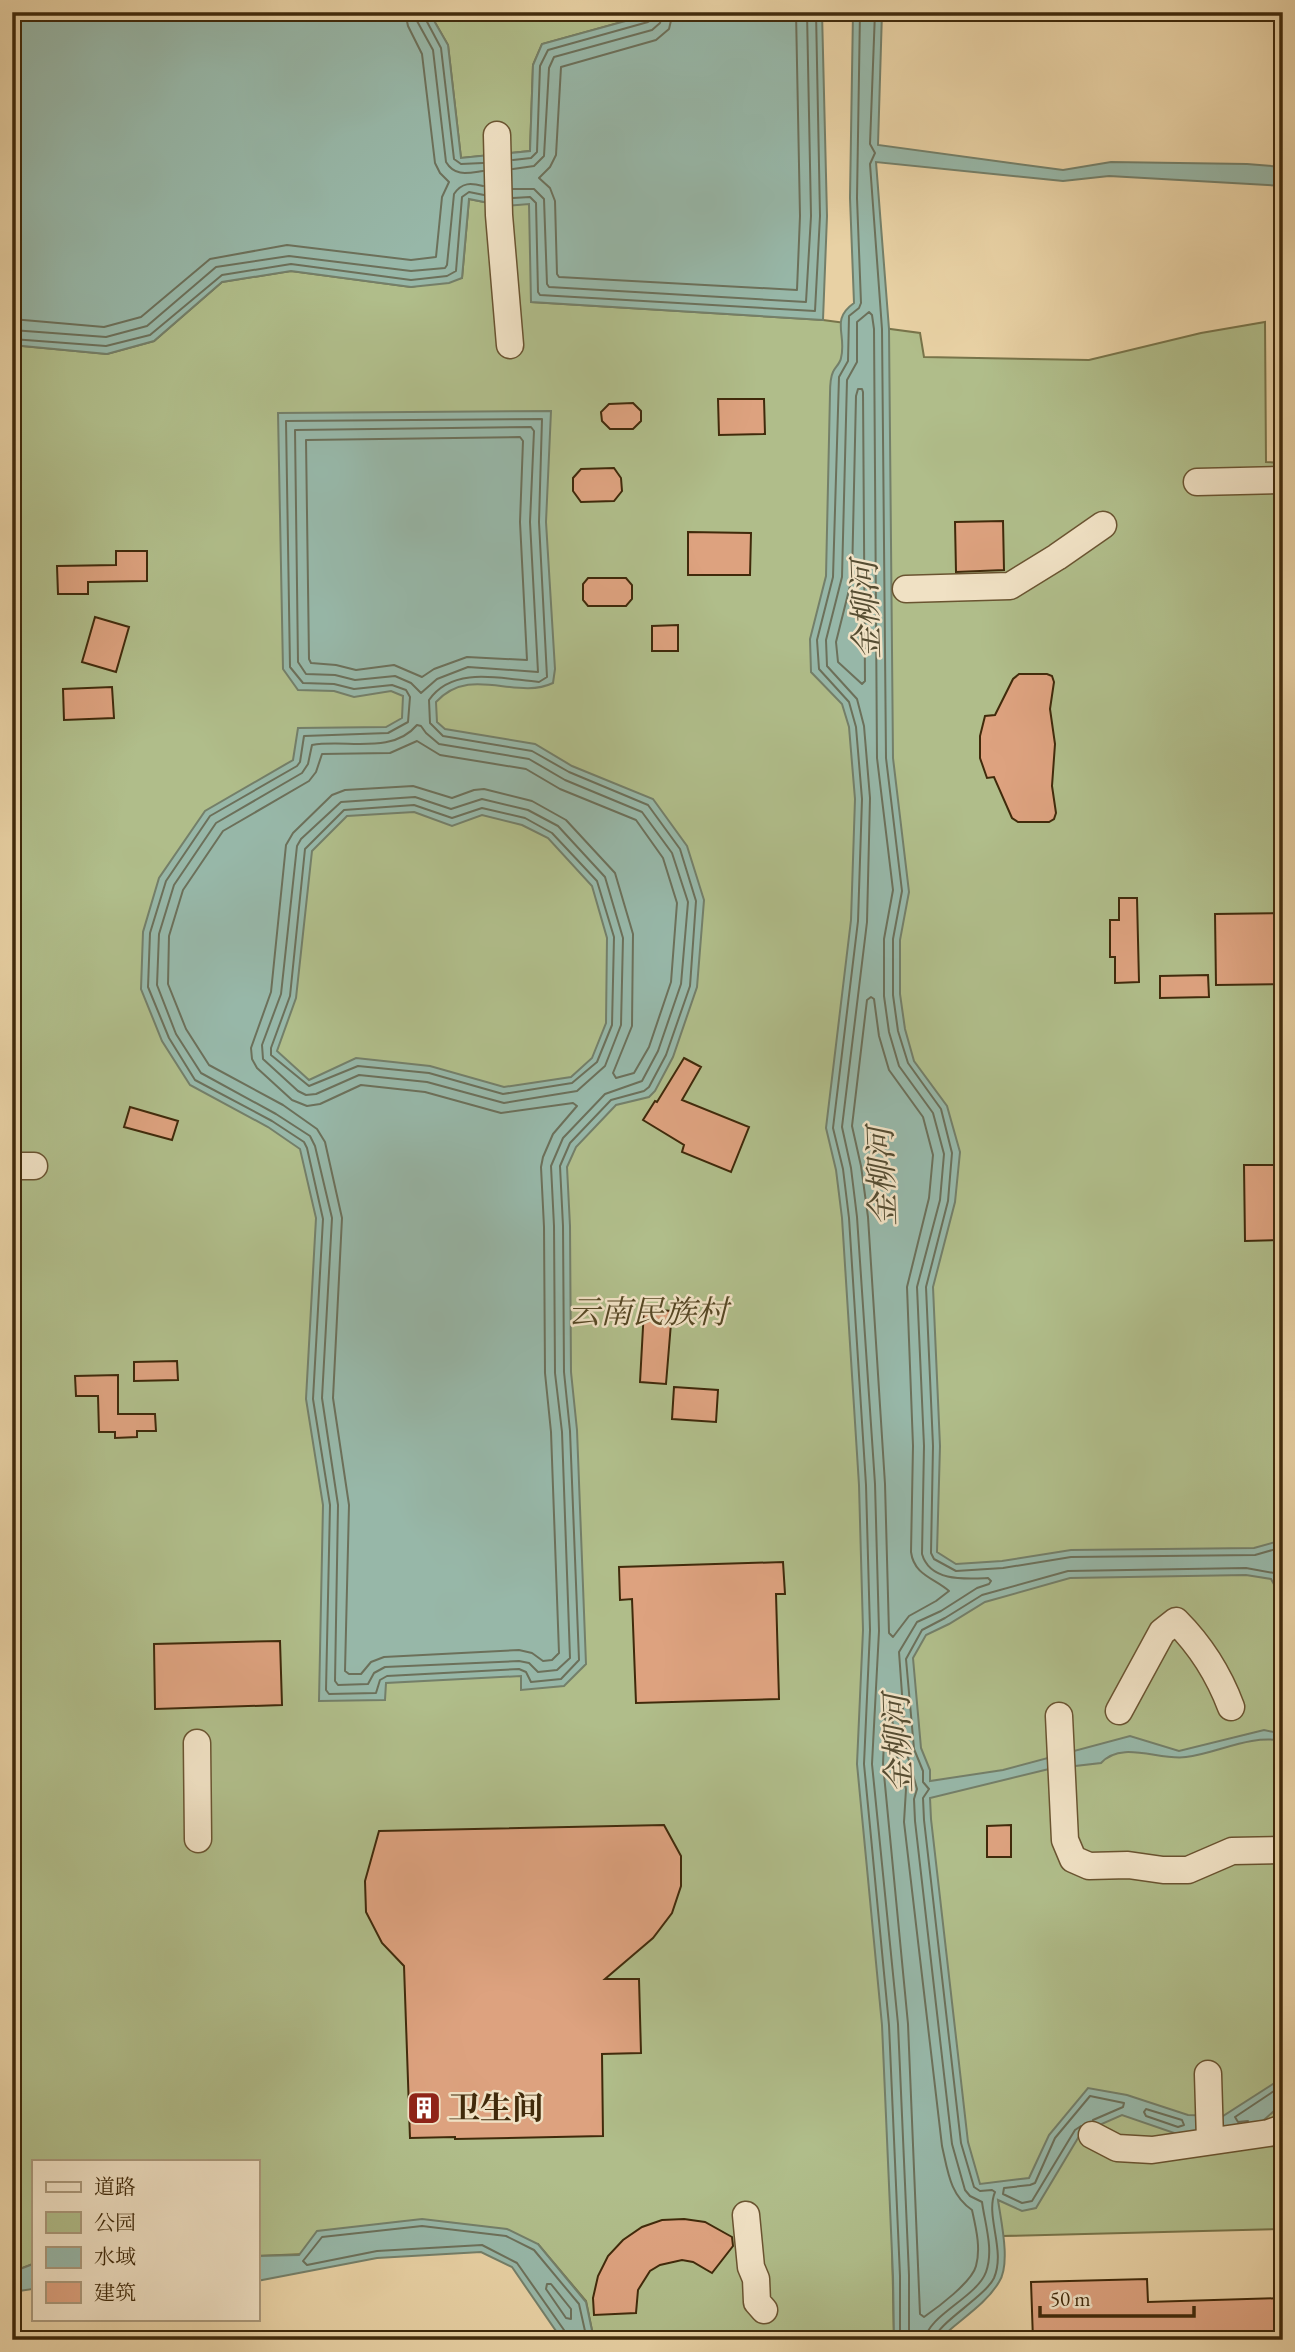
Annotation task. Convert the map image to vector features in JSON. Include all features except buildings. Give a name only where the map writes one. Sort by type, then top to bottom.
[{"type":"street","points":[[497,135],[499,215],[510,345]]},
{"type":"street","points":[[1197,482],[1283,480]]},
{"type":"street","points":[[906,589],[1010,586],[1103,525]]},
{"type":"street","points":[[1119,1712],[1177,1608],[1224,1687],[1231,1707]]},
{"type":"street","points":[[1059,1716],[1065,1840],[1073,1859],[1088,1866],[1128,1865],[1188,1870],[1231,1851],[1283,1850]]},
{"type":"street","points":[[197,1743],[198,1839]]},
{"type":"street","points":[[1208,2074],[1210,2129]]},
{"type":"street","points":[[1092,2135],[1117,2148],[1152,2150],[1210,2129],[1269,2133],[1283,2128]]},
{"type":"street","points":[[746,2215],[757,2302],[764,2310]]},
{"type":"green space","points":[[429,12],[658,12],[542,44],[533,65],[530,151],[461,158],[448,45]]},
{"type":"green space","name":"云南民族村","points":[[469,199],[504,206],[530,203],[532,302],[823,320],[920,333],[924,357],[1089,360],[1201,333],[1265,322],[1266,462],[1283,463],[1283,2229],[892,2241],[894,2340],[594,2340],[586,2301],[538,2244],[259,2256],[259,2160],[32,2160],[32,2264],[12,2272],[12,345],[107,354],[154,341],[222,282],[291,271],[411,287],[462,278]]},
{"type":"water","points":[[12,12],[429,12],[448,45],[461,158],[530,151],[533,65],[542,44],[658,12],[822,12],[827,216],[823,320],[531,302],[529,204],[504,206],[469,199],[462,278],[449,283],[411,287],[291,271],[222,282],[154,341],[107,354],[12,345]]},
{"type":"water","name":"金柳河","points":[[853,12],[882,12],[878,145],[1063,170],[1111,162],[1283,167],[1283,186],[1109,176],[1063,181],[876,162],[889,329],[893,758],[909,892],[900,940],[900,994],[905,1029],[914,1061],[947,1106],[960,1152],[955,1202],[933,1287],[940,1446],[937,1552],[956,1564],[1002,1561],[1071,1550],[1254,1548],[1283,1540],[1283,1600],[1271,1579],[1246,1575],[1070,1578],[985,1602],[926,1635],[913,1658],[921,1748],[930,1770],[930,1781],[1003,1770],[1130,1736],[1179,1751],[1264,1730],[1283,1734],[1283,1741],[1258,1740],[1186,1757],[1119,1753],[1101,1763],[1049,1769],[930,1798],[968,2142],[980,2184],[1029,2178],[1049,2135],[1088,2088],[1127,2095],[1188,2115],[1223,2116],[1276,2082],[1283,2050],[1283,2103],[1256,2127],[1177,2134],[1122,2115],[1081,2133],[1036,2208],[1022,2211],[998,2200],[1004,2242],[1003,2274],[986,2299],[939,2340],[894,2340],[882,2025],[857,1764],[863,1630],[859,1485],[842,1218],[836,1170],[826,1128],[851,920],[855,799],[849,727],[842,704],[811,672],[810,639],[826,576],[831,380],[841,358],[843,315],[854,303],[850,198]]},
{"type":"water","points":[[551,411],[546,522],[555,669],[553,683],[524,688],[478,684],[464,686],[450,691],[436,702],[437,722],[445,729],[535,744],[572,766],[653,799],[687,846],[704,900],[697,987],[673,1057],[655,1091],[649,1097],[616,1105],[576,1147],[567,1167],[571,1372],[577,1430],[586,1664],[564,1686],[521,1690],[521,1676],[386,1683],[385,1700],[319,1701],[323,1505],[306,1399],[316,1218],[300,1149],[268,1127],[190,1085],[162,1041],[141,989],[143,932],[159,878],[205,811],[293,760],[298,728],[386,727],[402,718],[403,696],[391,691],[354,697],[334,691],[298,690],[283,669],[278,413]],"holes":[[[414,812],[452,826],[482,815],[522,825],[548,838],[592,886],[607,938],[606,1023],[592,1058],[571,1077],[504,1087],[430,1066],[356,1058],[309,1080],[277,1051],[296,998],[312,851],[347,816]]]},
{"type":"water","points":[[12,893],[19,926],[12,1111]]},
{"type":"water","points":[[422,2219],[507,2229],[538,2244],[586,2302],[594,2340],[559,2340],[558,2334],[512,2267],[481,2252],[377,2258],[259,2281],[259,2256],[299,2255],[317,2231]]},
{"type":"water","points":[[32,2264],[32,2289],[12,2292],[12,2272]]},
{"type":"place","name":"卫生间","points":[[424,2108]]}]
